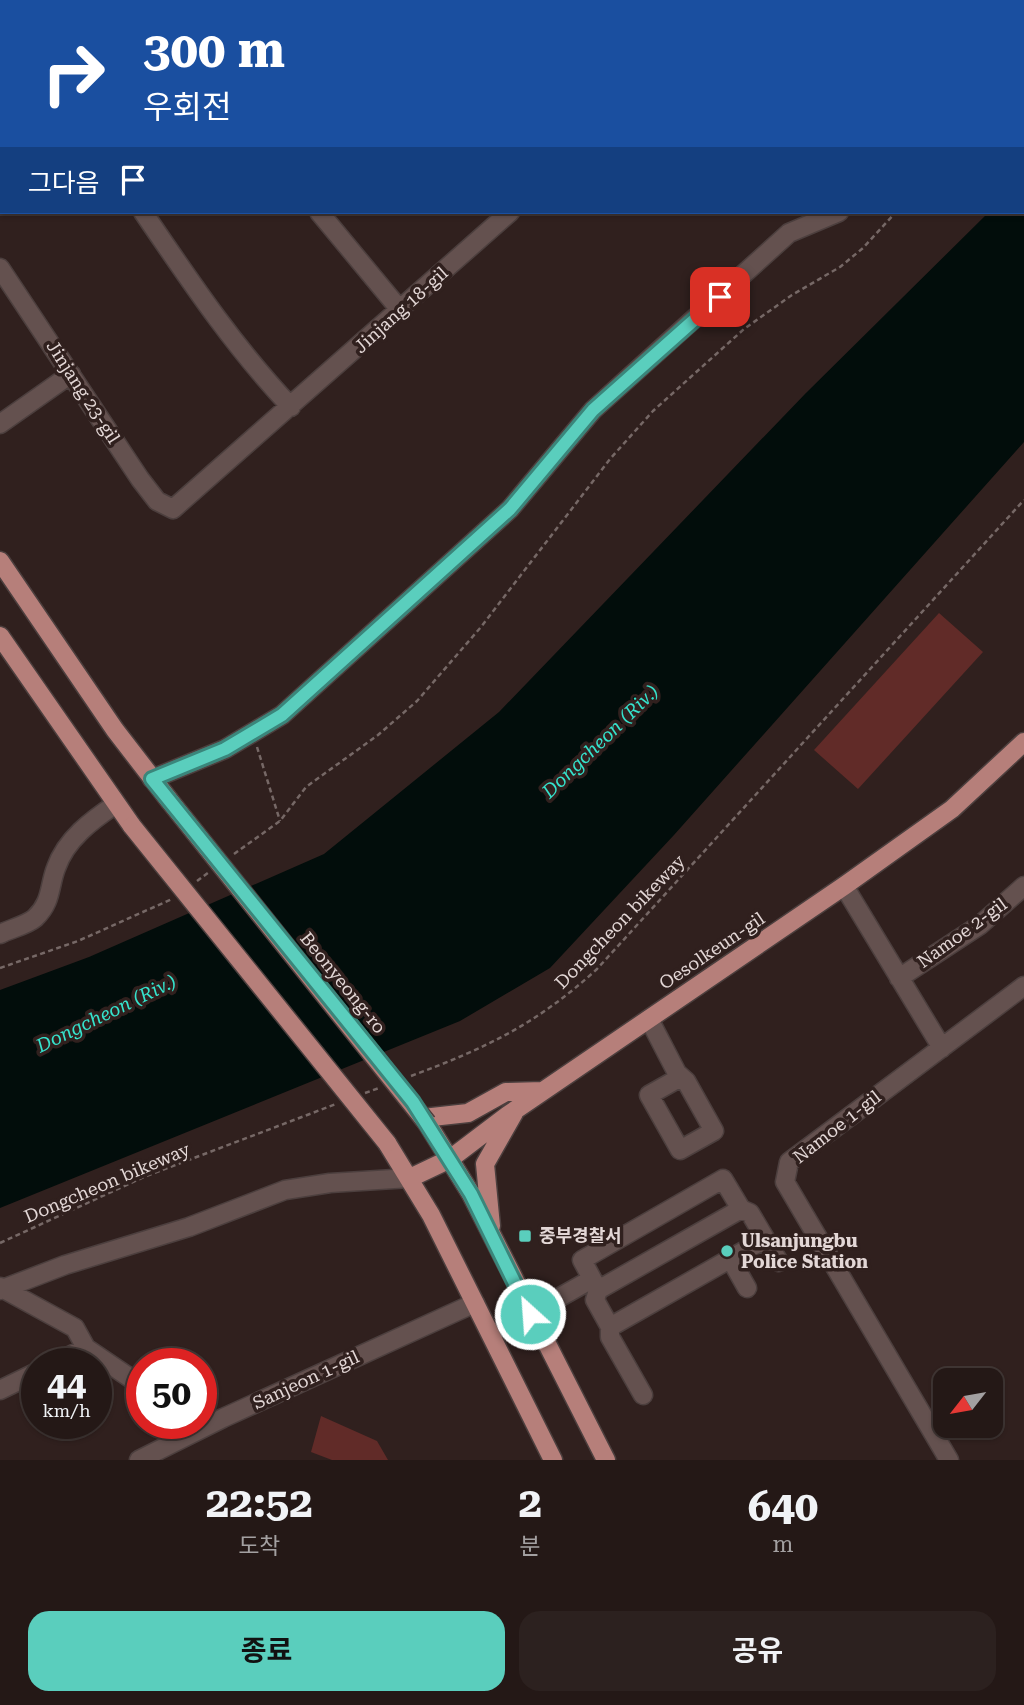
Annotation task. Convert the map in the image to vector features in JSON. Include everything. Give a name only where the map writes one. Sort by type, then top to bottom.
[{"type":"main road","name":"Beonyeong-ro","points":[[0,561],[152,779],[425,1120],[450,1159],[492,1237],[606,1460]]},
{"type":"main road","points":[[0,636],[132,826],[387,1143],[410,1178],[552,1460]]},
{"type":"main road","name":"Oesolkeun-gil","points":[[410,1178],[450,1159],[515,1110],[844,886],[952,809],[1024,742]]},
{"type":"main road","points":[[425,1120],[468,1113],[506,1091],[543,1091]]},
{"type":"main road","points":[[492,1237],[485,1164],[515,1110]]},
{"type":"street","points":[[145,214],[214,317],[250,363],[292,407]]},
{"type":"street","points":[[321,214],[401,311]]},
{"type":"street","name":"Jinjang 18-gil","points":[[173,509],[401,311],[508,214]]},
{"type":"street","points":[[152,779],[225,749],[282,715],[510,509],[593,410],[789,233],[834,214]]},
{"type":"street","name":"Jinjang 23-gil","points":[[0,268],[139,478],[157,501],[173,509]]},
{"type":"street","points":[[0,424],[71,374]]},
{"type":"street","points":[[0,934],[34,918],[52,892],[56,868],[72,840],[94,818],[116,804]]},
{"type":"street","name":"Namoe 2-gil","points":[[844,886],[942,1048]]},
{"type":"street","name":"Namoe 2-gil","points":[[900,978],[980,925],[1024,886]]},
{"type":"street","name":"Namoe 1-gil","points":[[948,1460],[785,1182],[789,1162],[1024,986]]},
{"type":"street","points":[[649,1019],[681,1077]]},
{"type":"street","points":[[1,1289],[65,1265],[189,1227],[285,1190],[330,1183],[410,1178]]},
{"type":"street","points":[[643,1395],[610,1337],[610,1327],[594,1300],[595,1285],[582,1260],[723,1179],[741,1209],[750,1213],[779,1262]]},
{"type":"street","points":[[530,1314],[595,1285],[741,1209]]},
{"type":"street","points":[[610,1327],[765,1239]]},
{"type":"street","points":[[730,1258],[747,1288]]},
{"type":"street","points":[[1,1289],[75,1328],[86,1348]]},
{"type":"street","name":"Sanjeon 1-gil","points":[[217,1417],[475,1303]]},
{"type":"street","points":[[0,1390],[21,1380]]},
{"type":"street","name":"Sanjeon 1-gil","points":[[139,1460],[176,1439]]},
{"type":"path","points":[[230,857],[281,821],[306,787],[378,735],[417,701],[446,670],[610,459],[653,411],[744,329],[855,254],[894,214]]},
{"type":"path","name":"Dongcheon bikeway","points":[[410,1077],[511,1035],[559,1003],[597,969],[1024,500]]},
{"type":"path","points":[[256,742],[281,821]]},
{"type":"path","points":[[187,888],[219,865]]},
{"type":"path","points":[[0,968],[78,941],[165,904],[176,896]]},
{"type":"path","points":[[360,1095],[385,1086]]},
{"type":"path","name":"Dongcheon bikeway","points":[[0,1242],[144,1177],[348,1100]]},
{"type":"shaded area","points":[[939,613],[983,652],[858,789],[814,750]]},
{"type":"shaded area","points":[[321,1416],[377,1441],[388,1460],[332,1460],[311,1452]]},
{"type":"water","name":"Dongcheon (Riv.)","points":[[987,214],[1024,214],[1024,442],[674,835],[550,968],[460,1021],[0,1208],[0,990],[89,957],[324,854],[499,712],[805,394]]},
{"type":"place","name":"중부경찰서","points":[[525,1236]]},
{"type":"place","name":"Ulsanjungbu Police Station","points":[[727,1251]]},
{"type":"route","points":[[530,1314],[471,1194],[413,1102],[152,779],[225,749],[282,715],[510,509],[593,410],[720,297]]}]
